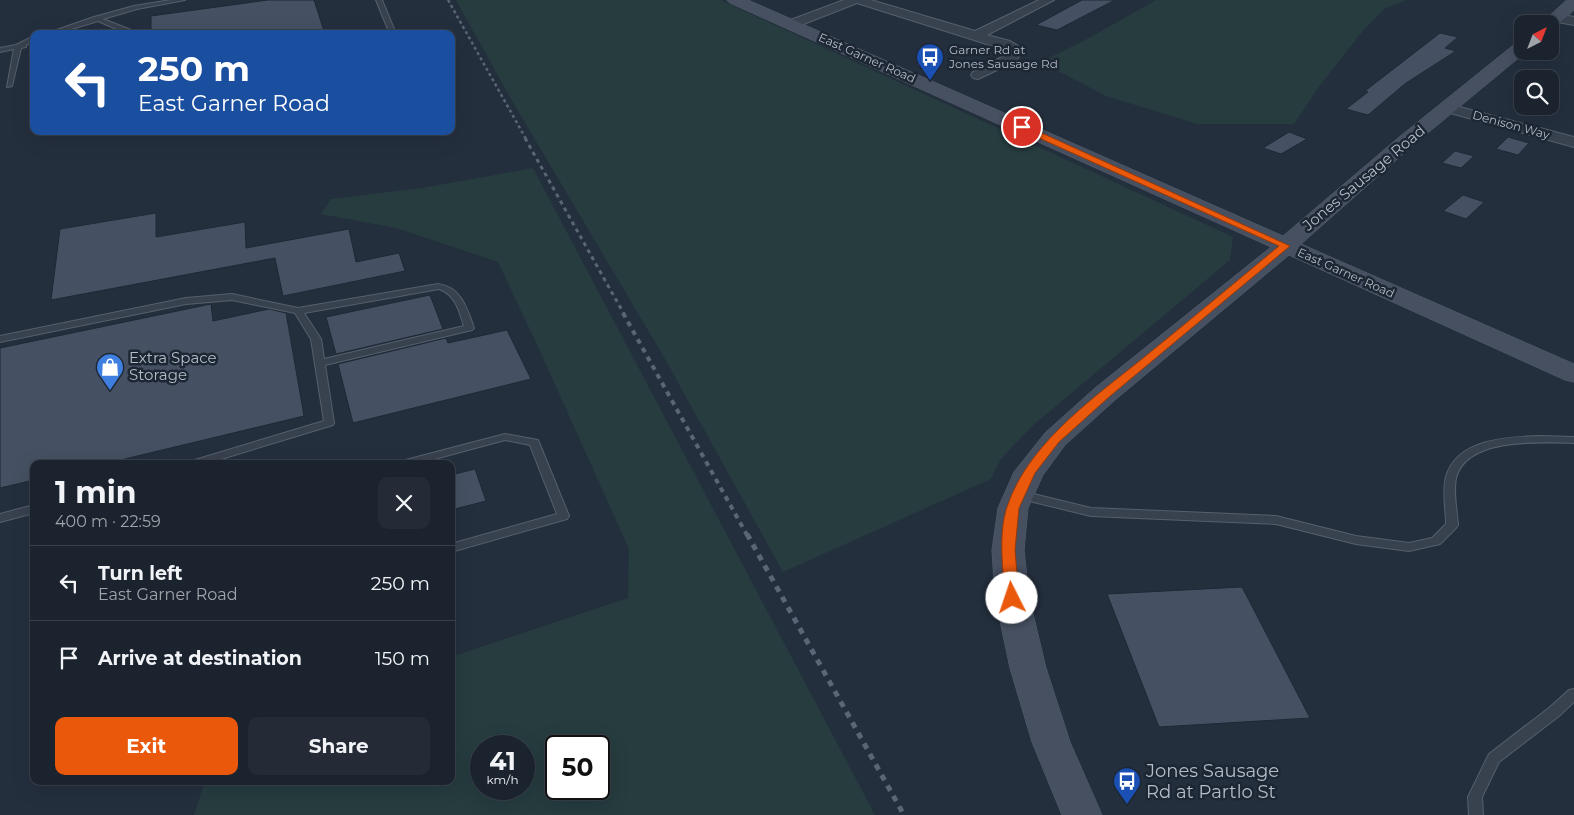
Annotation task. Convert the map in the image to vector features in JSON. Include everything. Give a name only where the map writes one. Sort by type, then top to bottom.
[{"type":"main road","name":"East Garner Road","points":[[735,0],[1574,374]]},
{"type":"main road","points":[[1559,16],[1574,2]]},
{"type":"main road","name":"Jones Sausage Road","points":[[1082,815],[1048,733],[1028,668],[1012,598],[1008,550],[1013,508],[1029,472],[1055,439],[1106,394],[1286,246],[1330,205],[1514,54]]},
{"type":"street","points":[[792,24],[857,0],[1006,44],[1016,50],[1011,58],[978,75]]},
{"type":"street","points":[[976,35],[1048,0]]},
{"type":"street","points":[[1559,21],[1574,21]]},
{"type":"street","name":"Denison Way","points":[[1448,108],[1574,142]]},
{"type":"lane","points":[[60,30],[136,7],[182,0]]},
{"type":"lane","points":[[379,0],[391,30]]},
{"type":"lane","points":[[96,18],[125,30]]},
{"type":"lane","points":[[9,86],[18,47],[30,40]]},
{"type":"lane","points":[[0,50],[30,46]]},
{"type":"lane","points":[[0,339],[186,301],[232,297],[298,311],[426,288],[442,287],[453,293],[460,302],[469,328],[320,363]]},
{"type":"lane","points":[[205,460],[329,423],[316,339],[298,311]]},
{"type":"lane","points":[[417,460],[505,437],[534,442],[563,516],[455,547]]},
{"type":"lane","points":[[1019,494],[1091,512],[1276,520],[1356,540],[1409,547],[1436,541],[1452,524],[1451,477],[1461,458],[1484,446],[1527,438],[1574,440]]},
{"type":"lane","points":[[0,518],[30,510]]},
{"type":"lane","points":[[1476,815],[1476,797],[1494,758],[1554,712],[1574,694]]},
{"type":"green space","points":[[456,0],[721,0],[1233,237],[1230,260],[1031,427],[1000,460],[991,479],[783,572],[665,359],[511,99]]},
{"type":"green space","points":[[1156,0],[1407,0],[1384,9],[1362,32],[1318,88],[1294,124],[1197,124],[1106,96],[1041,62],[1091,37]]},
{"type":"green space","points":[[533,168],[875,815],[194,815],[204,785],[455,785],[455,656],[628,598],[629,549],[498,262],[396,228],[321,214],[331,199],[422,188]]},
{"type":"building","points":[[268,0],[314,0],[324,30],[151,30],[151,16]]},
{"type":"building","points":[[1082,0],[1115,0],[1057,30],[1036,25]]},
{"type":"building","points":[[1440,33],[1458,37],[1445,48],[1456,51],[1406,83],[1368,115],[1346,109],[1368,92],[1365,91]]},
{"type":"building","points":[[1289,132],[1307,139],[1281,154],[1263,148]]},
{"type":"building","points":[[1508,137],[1529,143],[1518,155],[1496,149]]},
{"type":"building","points":[[1455,151],[1474,156],[1461,168],[1442,163]]},
{"type":"building","points":[[1463,195],[1484,202],[1466,219],[1443,211]]},
{"type":"building","points":[[156,213],[156,237],[245,222],[246,248],[349,229],[356,262],[399,253],[405,271],[283,296],[275,258],[51,300],[60,229]]},
{"type":"building","points":[[430,295],[443,329],[336,354],[326,317]]},
{"type":"building","name":"Extra Space Storage","points":[[211,304],[213,321],[269,309],[286,313],[304,416],[121,460],[30,460],[30,481],[0,488],[0,348]]},
{"type":"building","points":[[507,330],[531,379],[353,423],[338,364],[446,338],[448,343]]},
{"type":"building","points":[[475,469],[486,501],[455,509],[455,474]]},
{"type":"building","points":[[1242,587],[1310,718],[1159,727],[1107,594]]},
{"type":"railway","points":[[448,0],[526,139]]},
{"type":"railway","points":[[525,138],[624,314]]},
{"type":"railway","points":[[623,313],[747,535]]},
{"type":"railway","points":[[747,534],[904,815]]},
{"type":"place","name":"Garner Rd at Jones Sausage Rd","points":[[930,81]]},
{"type":"place","name":"Extra Space Storage","points":[[110,391]]},
{"type":"place","name":"Jones Sausage Rd at Partlo St","points":[[1127,805]]},
{"type":"route","points":[[1012,598],[1008,550],[1013,508],[1029,472],[1055,439],[1106,394],[1286,246],[1022,127]]}]
